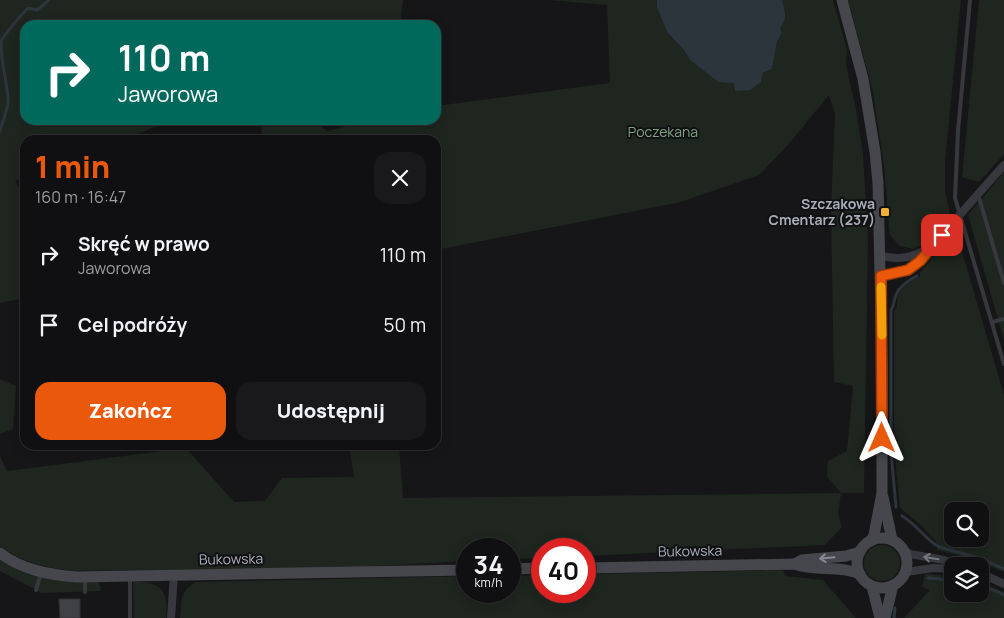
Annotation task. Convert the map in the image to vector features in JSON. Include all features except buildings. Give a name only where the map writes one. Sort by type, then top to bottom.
[{"type":"street","points":[[842,2],[863,79],[875,152],[881,256],[882,493],[874,535],[871,541]]},
{"type":"street","points":[[881,276],[908,270],[920,261],[1004,165]]},
{"type":"street","points":[[881,256],[894,259],[915,256],[932,246]]},
{"type":"street","points":[[882,493],[892,540]]},
{"type":"street","points":[[903,549],[906,556],[906,572],[893,585],[886,588],[872,586],[860,574],[858,567],[860,552],[864,546],[878,538],[892,540],[910,554],[944,560]]},
{"type":"street","points":[[795,564],[802,560],[846,556],[860,552]]},
{"type":"street","name":"Bukowska","points":[[0,553],[16,563],[41,572],[62,576],[456,570]]},
{"type":"street","points":[[795,564],[803,568],[840,569],[860,574]]},
{"type":"street","name":"Bukowska","points":[[596,568],[795,564]]},
{"type":"street","points":[[906,572],[944,568]]},
{"type":"street","points":[[171,618],[174,574]]},
{"type":"street","points":[[989,577],[1004,584]]},
{"type":"street","points":[[885,618],[893,585]]},
{"type":"street","points":[[872,586],[880,618]]},
{"type":"lane","points":[[970,0],[958,131],[955,198],[1004,364]]},
{"type":"lane","points":[[978,194],[1004,283]]},
{"type":"lane","points":[[992,322],[1004,319]]},
{"type":"lane","points":[[36,590],[41,572]]},
{"type":"lane","points":[[130,575],[130,618]]},
{"type":"lane","points":[[85,576],[85,592]]},
{"type":"green space","points":[[0,0],[403,0],[401,20],[20,20],[20,125],[160,125],[134,135],[20,135],[20,178],[15,181],[20,190],[20,299],[0,303]]},
{"type":"green space","name":"Poczekana","points":[[549,0],[657,0],[657,7],[667,32],[684,50],[690,60],[718,82],[762,73],[772,69],[777,42],[782,32],[780,28],[785,18],[782,0],[833,0],[847,50],[846,65],[856,109],[863,154],[868,239],[864,493],[841,493],[827,476],[828,461],[847,451],[853,386],[834,382],[831,211],[835,113],[829,95],[786,147],[759,175],[681,202],[441,249],[441,135],[262,135],[260,125],[319,125],[327,131],[350,125],[441,125],[441,105],[610,83],[607,5]]},
{"type":"green space","points":[[848,0],[961,0],[945,162],[945,191],[950,214],[923,244],[913,249],[900,246],[890,235],[884,167],[873,92]]},
{"type":"green space","points":[[979,0],[1004,0],[1004,154],[979,182],[962,177]]},
{"type":"green space","points":[[1004,172],[1004,340],[968,215]]},
{"type":"green space","points":[[956,231],[1004,395],[1004,572],[989,566],[989,557],[964,557],[937,550],[936,541],[920,524],[900,508],[894,447],[894,311],[897,307],[900,291],[920,277],[920,273]]},
{"type":"green space","points":[[0,379],[16,386],[13,429],[0,434]]},
{"type":"green space","points":[[170,450],[188,450],[234,502],[265,501],[282,478],[354,477],[350,450],[399,450],[403,498],[841,493],[838,514],[842,527],[825,545],[596,555],[596,538],[531,538],[531,558],[521,559],[521,538],[456,538],[456,562],[339,568],[74,571],[26,561],[0,546],[0,456],[7,471]]},
{"type":"green space","points":[[882,545],[889,546],[895,550],[899,556],[899,570],[895,576],[889,580],[882,581],[875,580],[869,576],[865,570],[864,563],[865,556],[869,550],[875,546]]},
{"type":"green space","points":[[0,560],[11,567],[35,576],[60,580],[99,582],[101,591],[42,593],[0,571]]},
{"type":"green space","points":[[783,570],[785,576],[823,580],[856,618],[180,618],[182,597],[186,590],[196,582],[456,576],[456,603],[521,603],[521,576],[531,575],[531,603],[596,603],[596,574]]},
{"type":"green space","points":[[925,574],[944,575],[944,602],[989,602],[989,586],[1004,592],[1004,618],[904,618],[930,590],[922,587]]},
{"type":"green space","points":[[133,582],[150,583],[161,590],[166,601],[166,618],[134,618]]},
{"type":"shaded area","points":[[657,0],[782,0],[785,18],[780,28],[782,32],[777,42],[772,69],[762,73],[761,82],[750,90],[735,91],[734,83],[718,82],[690,60],[684,50],[667,32],[657,7]]},
{"type":"waterway","points":[[0,131],[8,101],[1,42],[28,8],[37,10],[49,0]]},
{"type":"waterway","points":[[896,507],[891,452],[891,310],[899,289],[917,276]]},
{"type":"waterway","points":[[902,516],[939,547],[979,558],[1004,569]]},
{"type":"waterway","points":[[928,578],[944,579]]},
{"type":"waterway","points":[[989,588],[1004,595]]},
{"type":"waterway","points":[[894,618],[895,608]]},
{"type":"slow traffic","points":[[881,287],[882,335]]},
{"type":"place","name":"Szczakowa Cmentarz (237)","points":[[885,212]]},
{"type":"route","points":[[882,438],[881,276],[908,270],[920,261],[942,235]]}]
